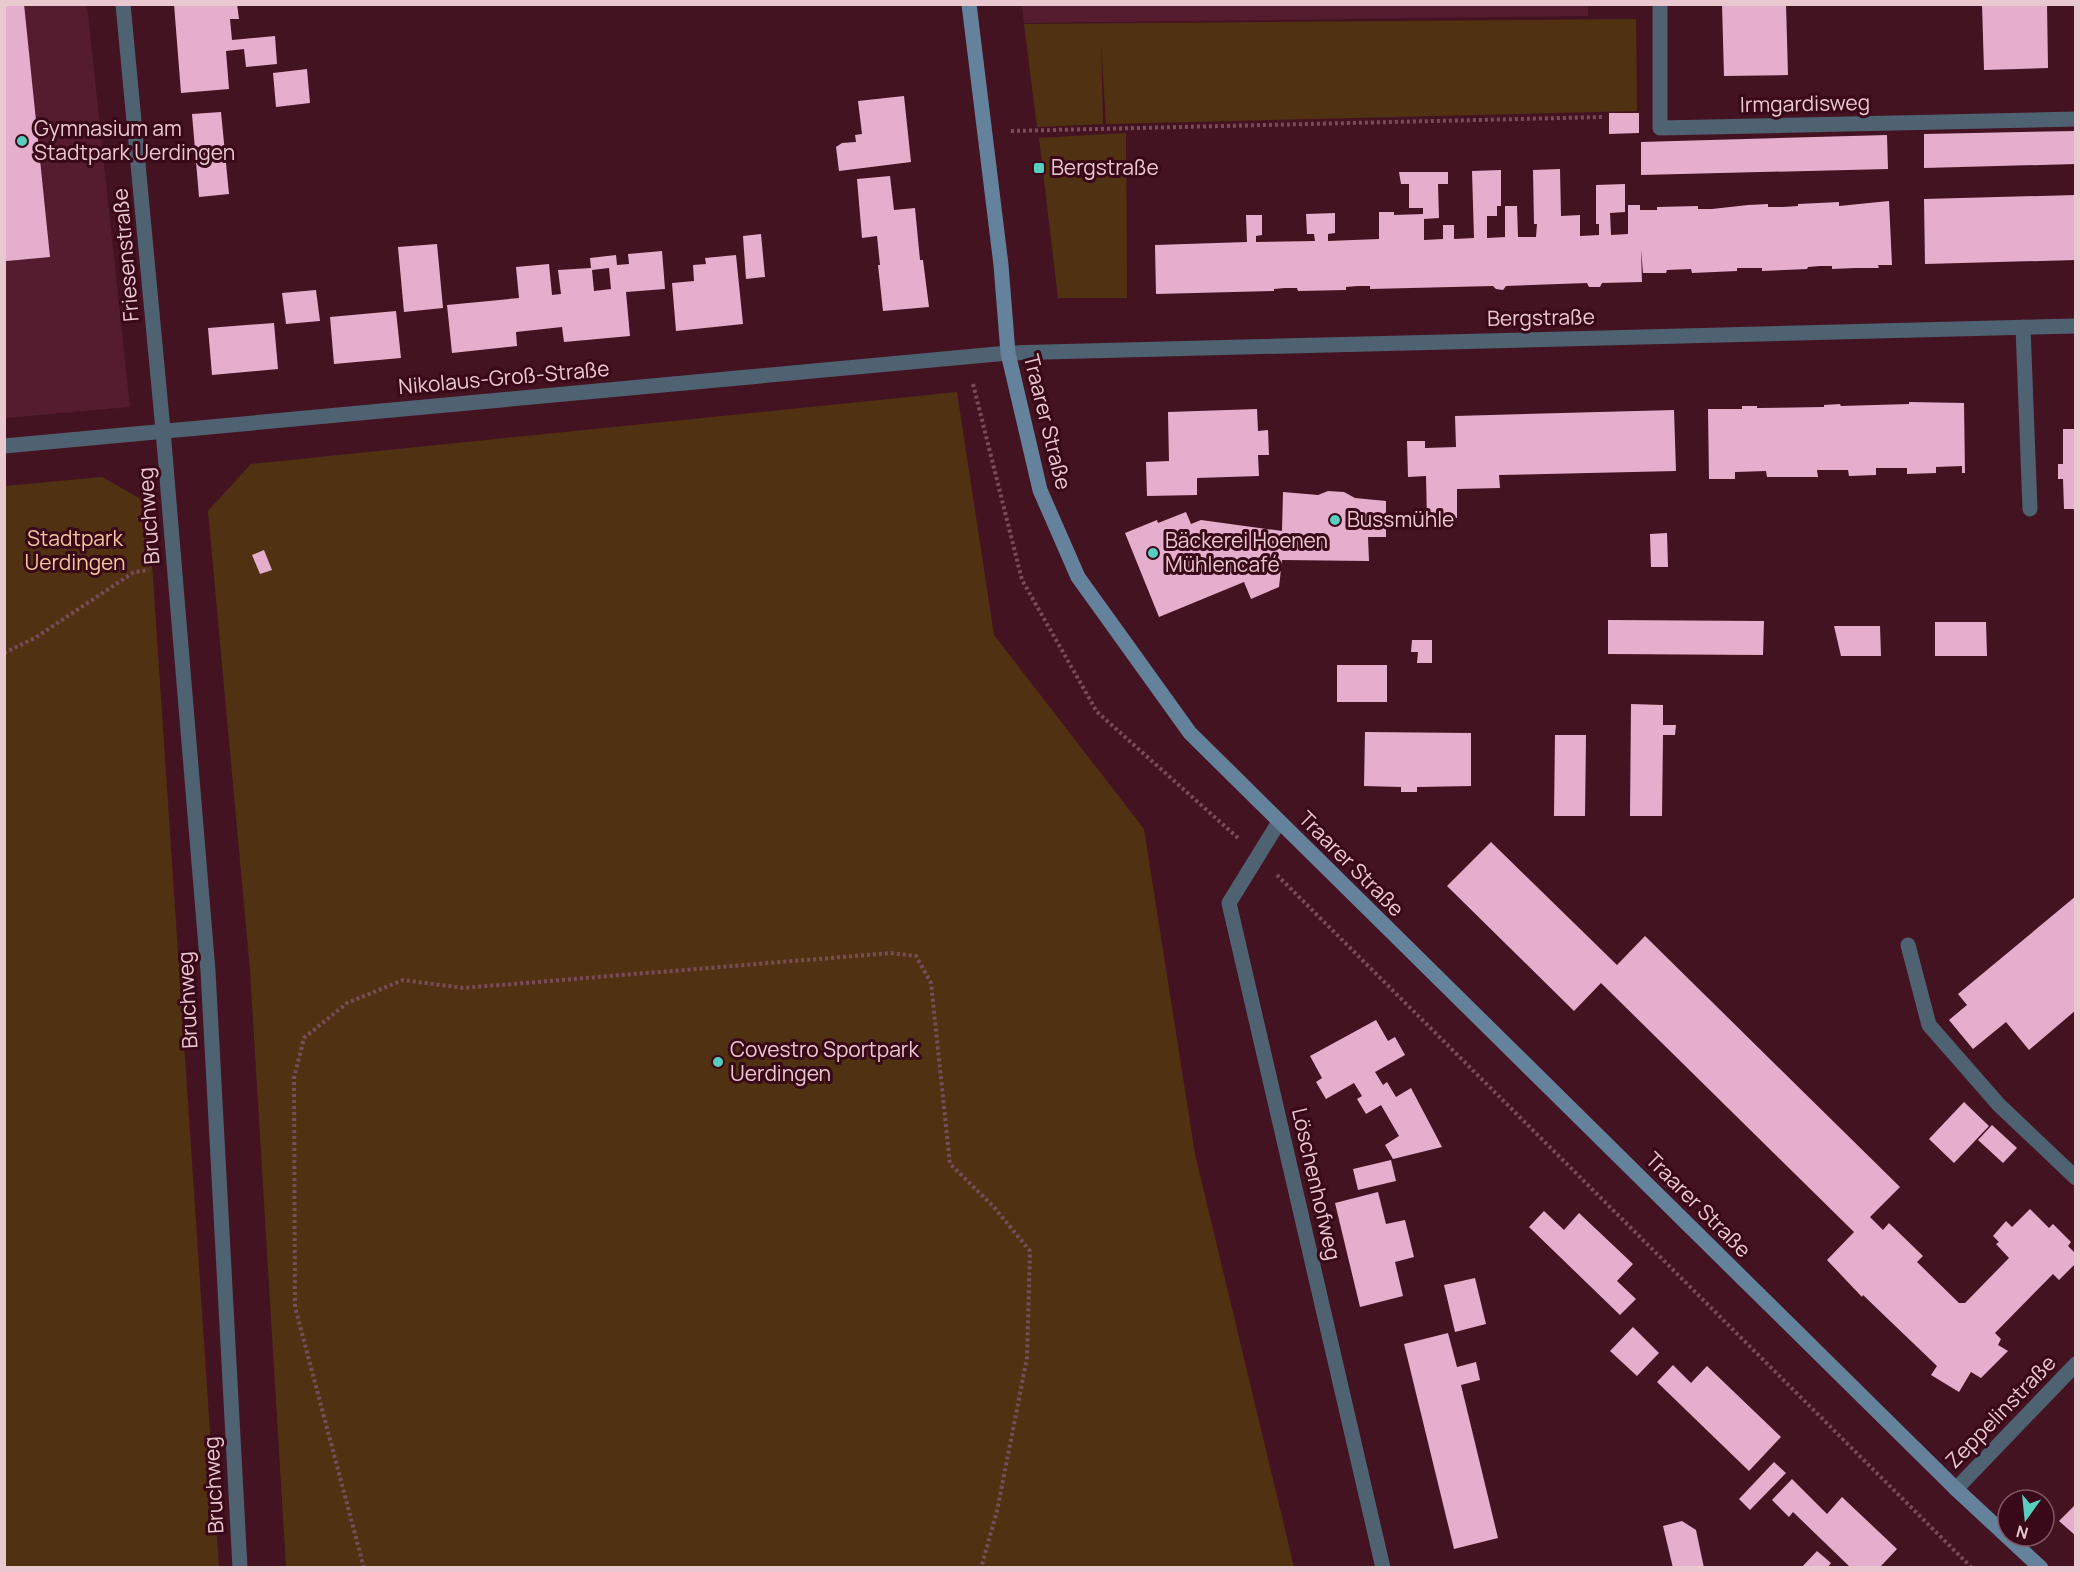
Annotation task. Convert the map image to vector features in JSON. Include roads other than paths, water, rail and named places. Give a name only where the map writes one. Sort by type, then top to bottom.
[{"type":"street","name":"Friesenstraße","points":[[123,4],[163,430]]},
{"type":"street","name":"Traarer Straße","points":[[969,4],[1001,265],[1008,353],[1040,490],[1078,577],[1190,733],[1956,1489],[2041,1568]]},
{"type":"street","name":"Irmgardisweg","points":[[1660,4],[1660,128],[2076,119]]},
{"type":"street","name":"Bergstraße","points":[[1008,353],[2076,326]]},
{"type":"street","points":[[2023,327],[2030,509]]},
{"type":"street","name":"Nikolaus-Groß-Straße","points":[[4,446],[1008,353]]},
{"type":"street","name":"Bruchweg","points":[[163,430],[208,971],[240,1568]]},
{"type":"street","name":"Löschenhofweg","points":[[1279,822],[1229,903],[1383,1568]]},
{"type":"street","points":[[1908,945],[1929,1025],[1999,1105],[2076,1178]]},
{"type":"street","name":"Zeppelinstraße","points":[[1956,1489],[2076,1364]]},
{"type":"place","name":"Gymnasium am Stadtpark Uerdingen","points":[[22,141]]},
{"type":"place","name":"Bergstraße","points":[[1039,168]]},
{"type":"place","name":"Bussmühle","points":[[1335,520]]},
{"type":"place","name":"Bäckerei Hoenen Mühlencafé","points":[[1153,553]]},
{"type":"place","name":"Covestro Sportpark Uerdingen","points":[[718,1062]]},
{"type":"park label","name":"Stadtpark Uerdingen","points":[[75,551]]}]
